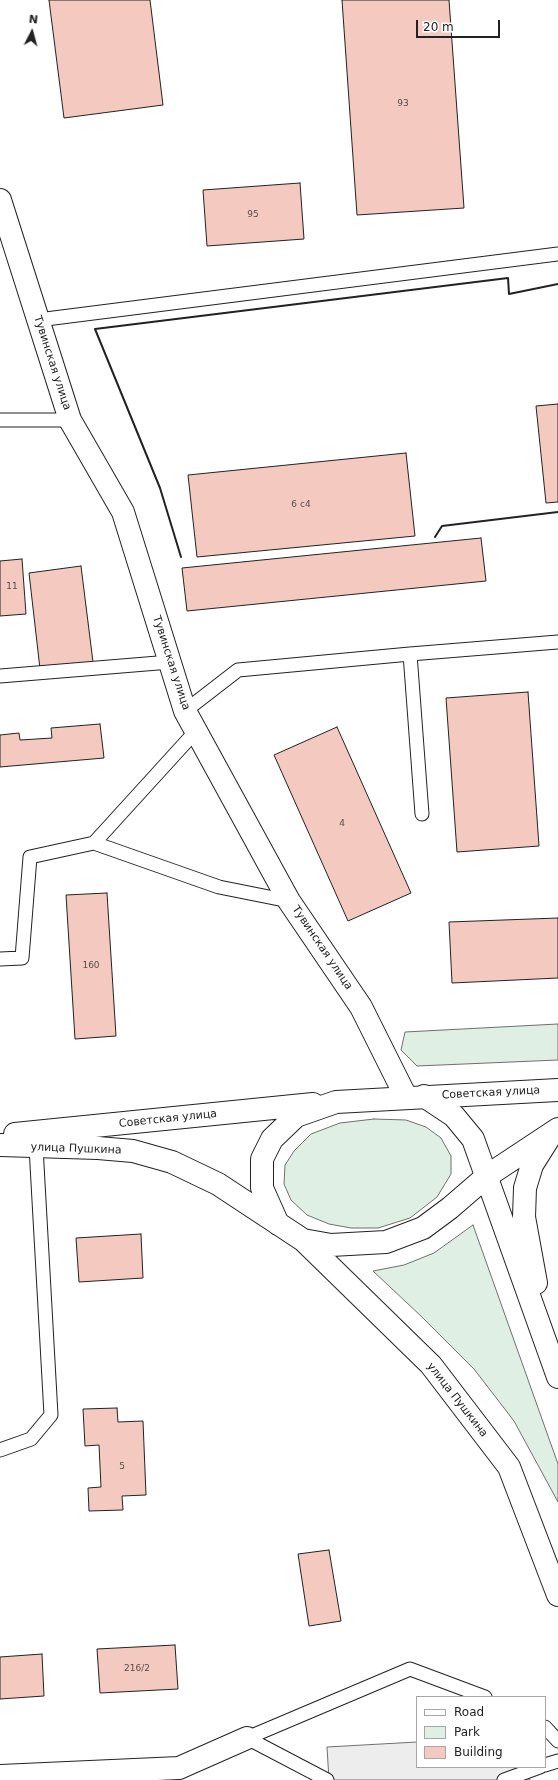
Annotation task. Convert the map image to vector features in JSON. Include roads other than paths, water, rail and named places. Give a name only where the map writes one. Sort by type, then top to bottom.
[{"type":"main road","name":"Тувинская улица","points":[[0,200],[70,420],[123,512],[185,711],[290,901],[361,1007],[415,1097]]},
{"type":"main road","name":"Советская улица","points":[[0,1136],[336,1102],[558,1090]]},
{"type":"main road","points":[[415,1097],[454,1116],[474,1140],[554,1355]]},
{"type":"main road","points":[[278,1224],[262,1188],[262,1159],[272,1139],[296,1116],[336,1102]]},
{"type":"main road","points":[[304,1240],[331,1245],[386,1242],[423,1228],[450,1208],[487,1176],[556,1130]]},
{"type":"main road","points":[[556,1130],[532,1165],[526,1188],[524,1217],[558,1377]]},
{"type":"main road","name":"улица Пушкина","points":[[0,1145],[98,1148],[133,1151],[172,1162],[218,1184],[304,1240],[431,1365],[509,1467],[558,1595]]},
{"type":"main road","points":[[0,1776],[179,1768],[247,1738]]},
{"type":"lane","points":[[38,320],[558,254]]},
{"type":"lane","points":[[0,420],[70,420]]},
{"type":"lane","points":[[185,711],[238,670],[558,642]]},
{"type":"lane","points":[[410,654],[422,814]]},
{"type":"lane","points":[[0,676],[170,662]]},
{"type":"lane","points":[[94,843],[196,731]]},
{"type":"lane","points":[[0,959],[22,958],[30,857],[94,843],[219,886],[290,901]]},
{"type":"lane","points":[[0,1450],[31,1439],[51,1415],[36,1147]]},
{"type":"lane","points":[[247,1738],[410,1669],[482,1696]]},
{"type":"lane","points":[[546,1728],[558,1741]]},
{"type":"lane","points":[[247,1738],[327,1780]]},
{"type":"lane","points":[[546,1765],[558,1761]]},
{"type":"lane","points":[[504,1780],[537,1768]]}]
